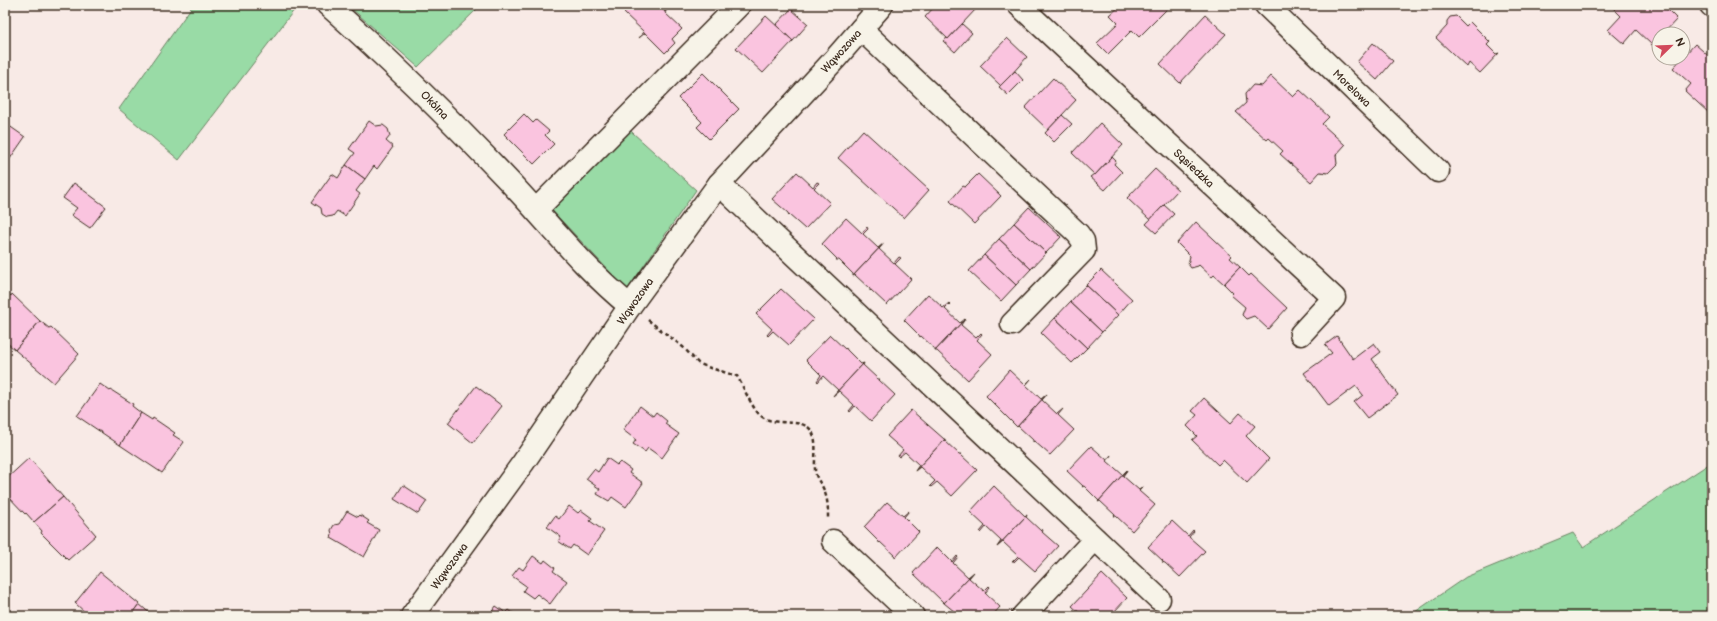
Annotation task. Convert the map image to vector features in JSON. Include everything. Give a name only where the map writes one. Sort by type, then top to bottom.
[{"type":"street","name":"Okólna","points":[[328,5],[413,83],[536,210],[609,289],[630,306]]},
{"type":"street","points":[[536,210],[739,5]]},
{"type":"street","name":"Wąwozowa","points":[[412,616],[523,463],[630,306],[719,184],[835,59],[882,5]]},
{"type":"street","name":"Sąsiedzka","points":[[1019,5],[1334,298],[1301,334]]},
{"type":"street","name":"Morelowa","points":[[1266,5],[1438,171]]},
{"type":"street","points":[[861,29],[1078,234],[1083,241],[1084,250],[1012,324]]},
{"type":"street","points":[[719,184],[1159,600]]},
{"type":"street","points":[[1023,616],[1095,539]]},
{"type":"street","points":[[833,541],[913,616]]},
{"type":"path","points":[[630,306],[683,347],[698,363],[736,376],[760,416],[768,420],[804,425],[810,428],[814,437],[814,470],[828,502],[828,531],[833,541]]},
{"type":"green space","points":[[193,5],[298,5],[179,160],[119,109]]},
{"type":"green space","points":[[356,5],[481,5],[418,67],[352,9]]},
{"type":"green space","points":[[623,124],[696,190],[627,290],[544,202]]},
{"type":"green space","points":[[1712,462],[1712,616],[1409,616],[1466,577],[1573,533],[1583,547]]},
{"type":"building","points":[[632,5],[658,5],[665,12],[667,9],[665,13],[682,29],[672,39],[675,43],[665,53],[645,33],[639,38],[644,32],[624,13]]},
{"type":"building","points":[[931,5],[972,5],[976,9],[948,39],[925,17],[934,7]]},
{"type":"building","points":[[1121,5],[1171,5],[1139,37],[1132,30],[1108,54],[1097,43],[1118,23],[1110,15]]},
{"type":"building","points":[[1614,5],[1663,5],[1677,19],[1670,26],[1651,26],[1651,44],[1636,30],[1624,44],[1608,30],[1621,16],[1612,7]]},
{"type":"building","points":[[791,9],[808,24],[793,41],[776,25]]},
{"type":"building","points":[[1205,15],[1226,34],[1180,83],[1160,64]]},
{"type":"building","points":[[766,16],[793,41],[763,73],[736,48]]},
{"type":"building","points":[[1456,16],[1466,26],[1470,22],[1490,42],[1487,45],[1496,54],[1499,53],[1480,73],[1469,63],[1467,67],[1436,38],[1447,26],[1447,21],[1450,17]]},
{"type":"building","points":[[962,24],[972,33],[955,52],[943,41],[947,38],[948,39]]},
{"type":"building","points":[[1007,38],[1027,57],[1001,86],[980,66]]},
{"type":"building","points":[[1373,43],[1393,61],[1377,80],[1357,62]]},
{"type":"building","points":[[1695,44],[1712,59],[1712,111],[1709,113],[1685,91],[1691,84],[1673,68],[1675,66],[1691,66],[1691,48]]},
{"type":"building","points":[[1015,71],[1023,80],[1008,95],[999,87]]},
{"type":"building","points":[[703,73],[739,109],[709,139],[697,127],[702,122],[678,98]]},
{"type":"building","points":[[1271,76],[1293,97],[1300,90],[1329,117],[1322,124],[1345,145],[1336,155],[1337,164],[1328,173],[1320,172],[1311,182],[1280,154],[1283,151],[1269,138],[1267,140],[1236,112],[1246,103],[1245,94],[1253,85],[1262,86]]},
{"type":"building","points":[[1053,78],[1076,100],[1048,130],[1025,108]]},
{"type":"building","points":[[524,114],[533,123],[536,120],[549,131],[545,135],[554,144],[534,164],[504,134]]},
{"type":"building","points":[[1062,115],[1072,124],[1054,142],[1045,133]]},
{"type":"building","points":[[369,121],[376,126],[383,125],[388,129],[390,136],[386,141],[393,147],[377,169],[374,166],[365,179],[346,165],[355,153],[349,149]]},
{"type":"building","points":[[5,123],[25,137],[5,166]]},
{"type":"building","points":[[1100,123],[1123,145],[1095,175],[1072,153]]},
{"type":"building","points":[[863,130],[929,190],[904,218],[838,158]]},
{"type":"building","points":[[1112,157],[1116,161],[1114,164],[1122,172],[1105,190],[1090,177],[1094,174],[1095,175]]},
{"type":"building","points":[[346,165],[365,179],[356,191],[360,194],[345,216],[337,211],[333,216],[327,217],[322,214],[321,208],[312,202],[332,174],[338,178]]},
{"type":"building","points":[[1155,169],[1178,190],[1150,220],[1127,198]]},
{"type":"building","points":[[797,172],[813,187],[817,182],[819,183],[814,188],[830,203],[805,229],[772,199]]},
{"type":"building","points":[[978,174],[1001,196],[974,224],[950,201],[963,186],[965,187]]},
{"type":"building","points":[[74,183],[106,207],[90,228],[71,215],[77,208],[63,198]]},
{"type":"building","points":[[1164,205],[1174,214],[1156,233],[1146,224]]},
{"type":"building","points":[[1029,207],[1061,237],[1046,253],[1014,223]]},
{"type":"building","points":[[846,218],[862,233],[867,227],[868,229],[863,234],[878,248],[884,243],[853,276],[853,274],[839,260],[836,260],[837,259],[822,244]]},
{"type":"building","points":[[1196,222],[1232,256],[1230,258],[1240,267],[1224,284],[1214,275],[1212,277],[1199,265],[1191,268],[1188,264],[1190,256],[1177,243]]},
{"type":"building","points":[[1014,223],[1046,253],[1031,269],[999,239]]},
{"type":"building","points":[[999,239],[1031,269],[1016,285],[984,255]]},
{"type":"building","points":[[884,243],[879,249],[894,263],[899,257],[901,258],[895,264],[911,279],[887,305],[871,290],[870,291],[870,289],[855,275],[853,276]]},
{"type":"building","points":[[984,255],[1016,285],[1001,301],[969,271]]},
{"type":"building","points":[[1240,267],[1249,276],[1251,274],[1287,308],[1268,329],[1254,316],[1246,319],[1242,315],[1245,307],[1231,295],[1233,293],[1224,284]]},
{"type":"building","points":[[1101,270],[1132,299],[1118,315],[1086,285]]},
{"type":"building","points":[[1086,285],[1118,315],[1102,332],[1070,302]]},
{"type":"building","points":[[781,289],[814,319],[789,345],[773,331],[768,336],[767,335],[772,329],[756,314]]},
{"type":"building","points":[[5,291],[11,296],[12,294],[40,321],[15,350],[5,341]]},
{"type":"building","points":[[928,294],[943,308],[949,303],[950,304],[945,309],[960,323],[965,319],[935,351],[935,349],[921,336],[920,337],[904,320]]},
{"type":"building","points":[[1070,302],[1102,332],[1087,348],[1055,318]]},
{"type":"building","points":[[1055,318],[1087,348],[1072,363],[1041,333]]},
{"type":"building","points":[[965,319],[961,325],[976,338],[981,333],[982,334],[977,340],[992,354],[968,380],[937,351],[935,351]]},
{"type":"building","points":[[40,321],[49,328],[51,327],[79,354],[54,383],[15,350]]},
{"type":"building","points":[[830,335],[845,349],[846,348],[861,364],[864,363],[833,396],[838,390],[823,376],[818,382],[817,381],[821,375],[806,360]]},
{"type":"building","points":[[1337,336],[1353,359],[1374,343],[1381,352],[1372,359],[1398,395],[1367,418],[1354,402],[1363,395],[1356,386],[1329,406],[1304,373],[1332,353],[1325,345]]},
{"type":"building","points":[[864,363],[863,365],[878,379],[880,379],[879,380],[895,395],[871,421],[855,406],[850,412],[849,411],[854,405],[839,391],[833,396]]},
{"type":"building","points":[[1009,370],[1025,385],[1031,379],[1026,385],[1041,399],[1047,394],[1017,427],[986,396]]},
{"type":"building","points":[[100,384],[133,404],[132,406],[141,413],[120,445],[77,416]]},
{"type":"building","points":[[476,386],[502,406],[473,443],[448,423]]},
{"type":"building","points":[[1047,394],[1042,400],[1057,414],[1063,409],[1058,415],[1074,430],[1050,455],[1034,441],[1033,442],[1033,440],[1018,426],[1017,427]]},
{"type":"building","points":[[1204,398],[1231,423],[1240,413],[1255,426],[1246,436],[1269,459],[1247,483],[1223,460],[1218,465],[1192,440],[1197,436],[1187,426],[1197,415],[1192,411]]},
{"type":"building","points":[[640,406],[653,416],[656,412],[667,421],[665,424],[679,434],[662,458],[648,448],[645,452],[633,444],[636,440],[623,430]]},
{"type":"building","points":[[911,410],[945,439],[915,471],[919,465],[905,452],[899,457],[898,456],[903,450],[887,436]]},
{"type":"building","points":[[141,413],[152,420],[153,418],[175,433],[173,435],[184,442],[162,473],[120,445]]},
{"type":"building","points":[[945,439],[945,441],[959,454],[962,454],[961,455],[977,470],[952,496],[937,482],[931,487],[930,486],[935,481],[920,467],[915,471]]},
{"type":"building","points":[[1091,446],[1107,460],[1111,455],[1107,461],[1123,475],[1099,501],[1084,486],[1082,487],[1083,486],[1067,471]]},
{"type":"building","points":[[29,458],[63,497],[34,522],[7,495],[9,493],[5,489],[5,480]]},
{"type":"building","points":[[607,458],[617,465],[620,462],[631,470],[629,473],[643,483],[626,507],[612,497],[609,501],[597,494],[600,489],[586,479],[594,469],[598,472]]},
{"type":"building","points":[[1127,470],[1123,476],[1139,490],[1144,486],[1139,491],[1155,505],[1132,531],[1116,516],[1114,516],[1115,515],[1100,501],[1098,502]]},
{"type":"building","points":[[403,485],[427,501],[418,514],[394,499]]},
{"type":"building","points":[[994,486],[1025,516],[1027,515],[997,547],[1001,541],[986,527],[981,533],[980,532],[985,526],[970,512]]},
{"type":"building","points":[[63,497],[96,535],[68,560],[41,533],[42,531],[34,522]]},
{"type":"building","points":[[887,502],[903,516],[909,511],[904,517],[919,532],[895,558],[895,556],[880,542],[879,543],[864,527]]},
{"type":"building","points":[[569,506],[578,513],[581,510],[592,518],[590,521],[604,531],[587,555],[573,545],[570,549],[558,541],[561,537],[547,527],[555,516],[559,519]]},
{"type":"building","points":[[347,511],[358,517],[360,515],[369,521],[367,523],[379,530],[364,557],[331,538],[331,530],[334,525],[339,524]]},
{"type":"building","points":[[1027,515],[1026,517],[1041,531],[1042,529],[1042,532],[1058,546],[1035,571],[1019,557],[1012,562],[1018,556],[1003,542],[997,547]]},
{"type":"building","points":[[1172,521],[1188,536],[1193,530],[1194,531],[1189,537],[1205,551],[1180,577],[1162,562],[1163,561],[1148,547]]},
{"type":"building","points":[[937,547],[952,562],[957,556],[958,557],[953,563],[968,577],[974,572],[944,603],[913,573]]},
{"type":"building","points":[[533,556],[543,563],[545,560],[555,568],[553,571],[567,581],[550,604],[537,594],[533,598],[523,591],[526,586],[512,576],[519,567],[523,570]]},
{"type":"building","points":[[100,572],[139,604],[130,616],[89,616],[75,603]]},
{"type":"building","points":[[974,572],[969,578],[984,591],[989,586],[990,587],[985,593],[1000,607],[992,616],[960,616],[944,603]]},
{"type":"building","points":[[1102,574],[1127,598],[1113,613],[1117,616],[1112,614],[1110,616],[1083,616],[1072,606]]},
{"type":"building","points":[[139,604],[153,616],[130,616]]},
{"type":"building","points":[[496,606],[506,613],[509,610],[517,616],[489,616]]}]
